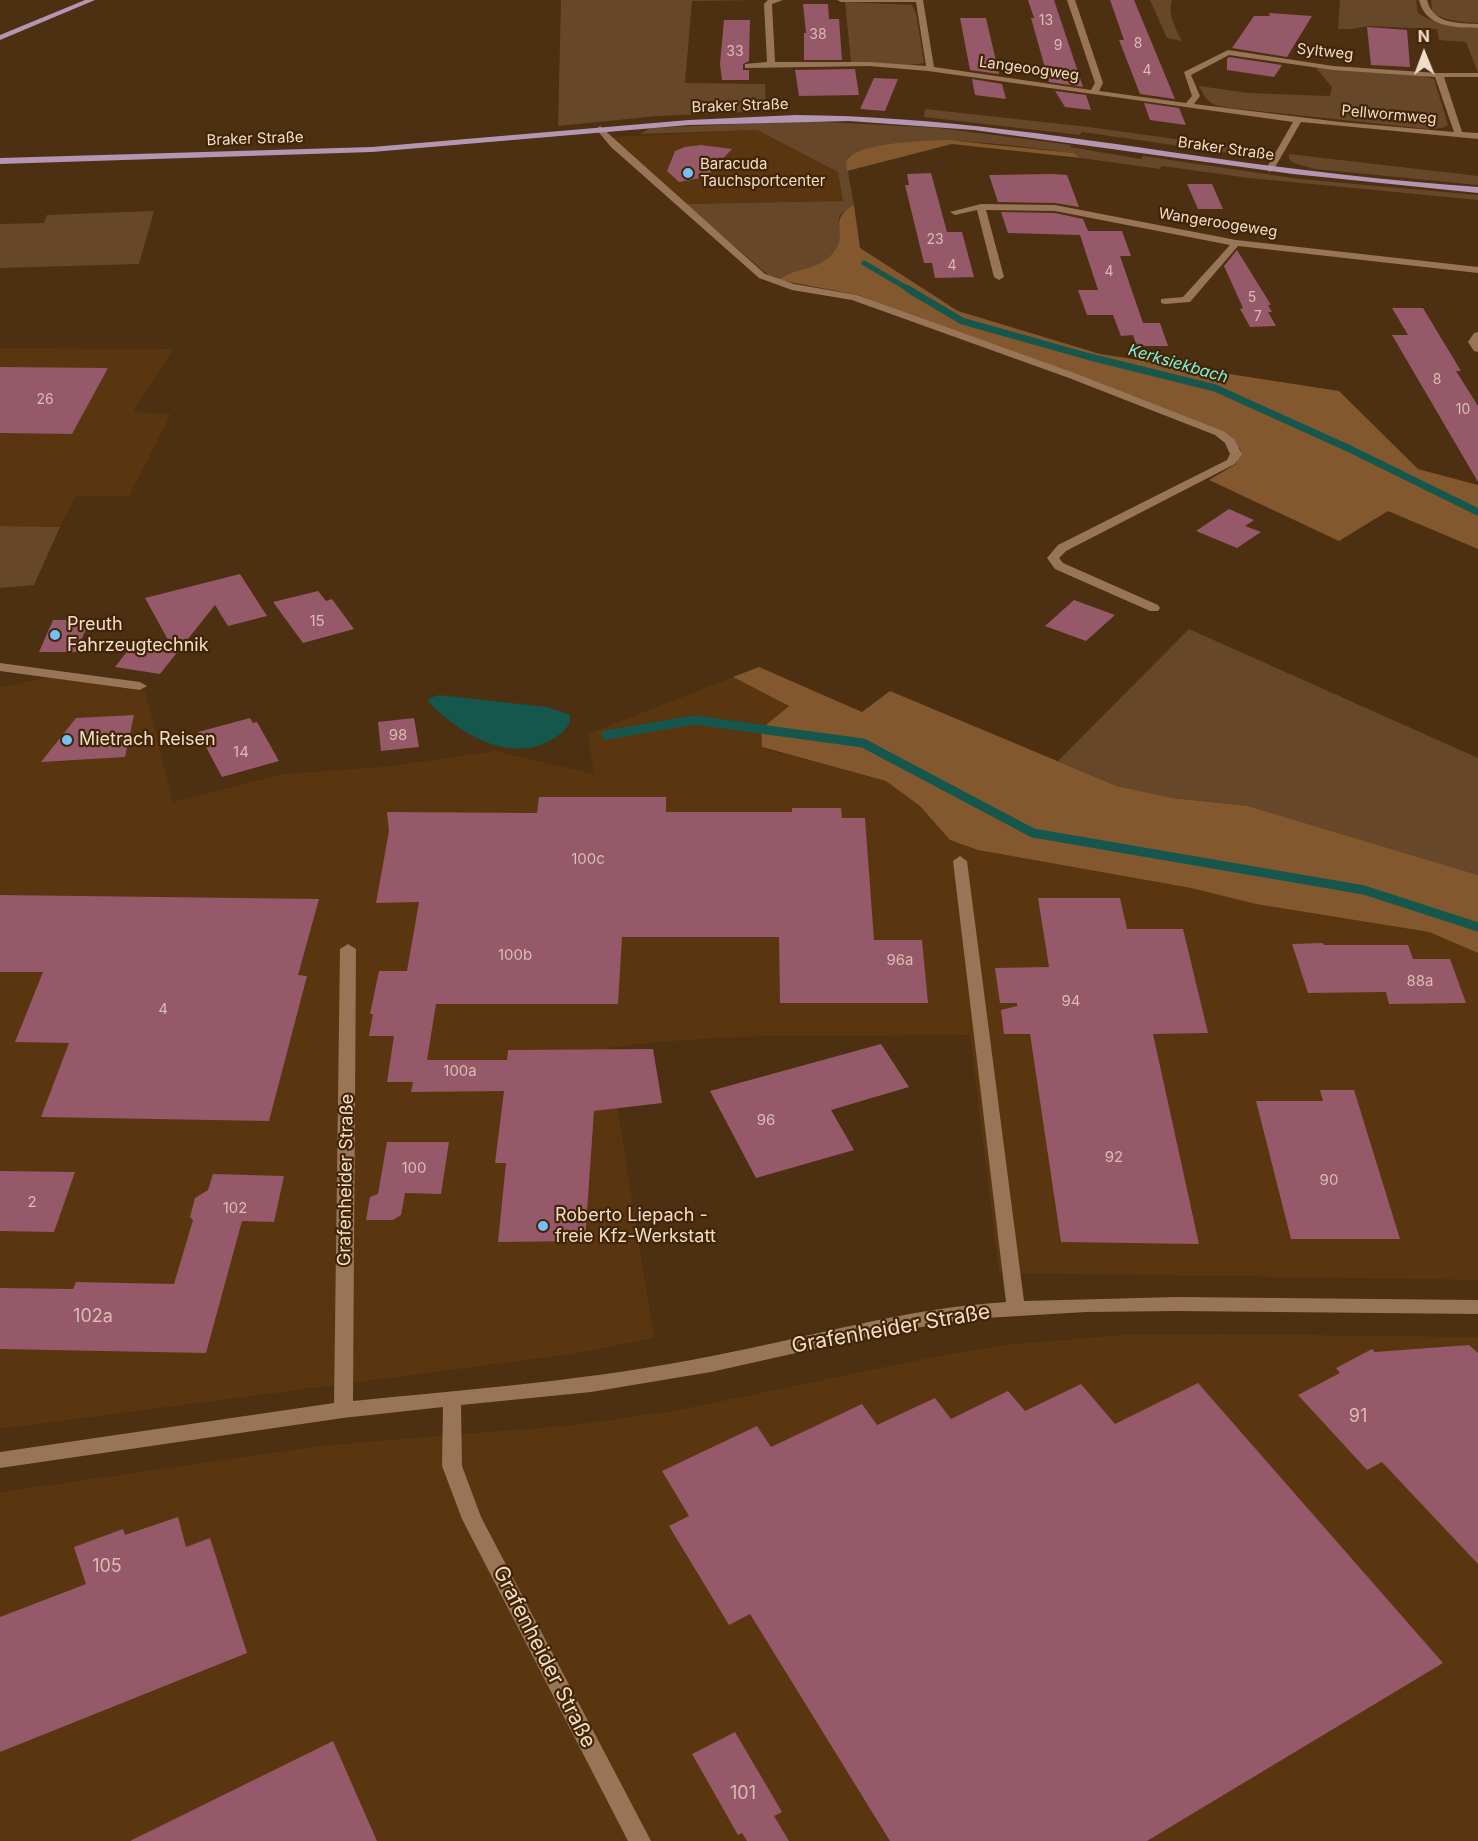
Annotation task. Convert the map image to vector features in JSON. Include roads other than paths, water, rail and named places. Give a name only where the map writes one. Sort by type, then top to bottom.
[{"type":"main road","points":[[0,38],[91,0]]},
{"type":"main road","name":"Braker Straße","points":[[0,161],[408,147],[600,129],[752,118],[903,121],[989,129],[1269,169],[1478,190]]},
{"type":"street","points":[[771,64],[768,4],[779,0]]},
{"type":"street","points":[[842,0],[919,0],[930,67],[928,69]]},
{"type":"street","points":[[1071,0],[1099,82],[1094,92]]},
{"type":"street","points":[[1423,0],[1424,10],[1430,17],[1452,24],[1478,26]]},
{"type":"street","name":"Syltweg","points":[[1189,105],[1196,96],[1187,74],[1228,52],[1326,67],[1437,75]]},
{"type":"street","name":"Langeoogweg","points":[[748,66],[869,64],[928,69],[1298,120]]},
{"type":"street","points":[[1437,75],[1478,75]]},
{"type":"street","points":[[1437,75],[1459,135]]},
{"type":"street","points":[[1269,169],[1298,120]]},
{"type":"street","name":"Pellwormweg","points":[[1298,120],[1372,129],[1478,136]]},
{"type":"street","points":[[600,129],[614,145],[762,276],[792,286],[830,292],[863,301],[1073,376],[1194,423],[1230,441],[1236,454],[1231,462],[1062,548],[1053,558],[1059,566],[1154,608]]},
{"type":"street","points":[[981,207],[999,277]]},
{"type":"street","name":"Wangeroogeweg","points":[[956,212],[981,207],[1055,208],[1236,243],[1478,270]]},
{"type":"street","points":[[1165,301],[1186,300],[1236,243]]},
{"type":"street","points":[[1478,334],[1473,342],[1478,350]]},
{"type":"street","points":[[0,667],[140,686]]},
{"type":"street","points":[[960,861],[1016,1308]]},
{"type":"street","name":"Grafenheider Straße","points":[[344,1410],[348,949]]},
{"type":"street","name":"Grafenheider Straße","points":[[0,1460],[344,1410],[546,1389],[650,1374],[799,1346],[924,1318],[968,1312],[1016,1308],[1177,1304],[1478,1307]]},
{"type":"street","name":"Grafenheider Straße","points":[[452,1399],[453,1466],[458,1486],[472,1519],[640,1841]]},
{"type":"water","points":[[439,695],[547,707],[570,715],[570,722],[559,735],[539,745],[522,749],[505,748],[471,735],[441,714],[428,702],[429,698]]},
{"type":"waterway","name":"Kerksiekbach","points":[[864,263],[910,290]]},
{"type":"waterway","name":"Kerksiekbach","points":[[908,289],[962,321],[1090,357],[1215,388],[1350,449],[1478,512]]},
{"type":"waterway","points":[[606,735],[694,720],[863,743],[1033,833],[1364,890],[1478,927]]},
{"type":"place","name":"Baracuda Tauchsportcenter","points":[[688,173]]},
{"type":"place","name":"Preuth Fahrzeugtechnik","points":[[55,635]]},
{"type":"place","name":"Mietrach Reisen","points":[[67,740]]},
{"type":"place","name":"Roberto Liepach - freie Kfz-Werkstatt","points":[[543,1226]]}]
